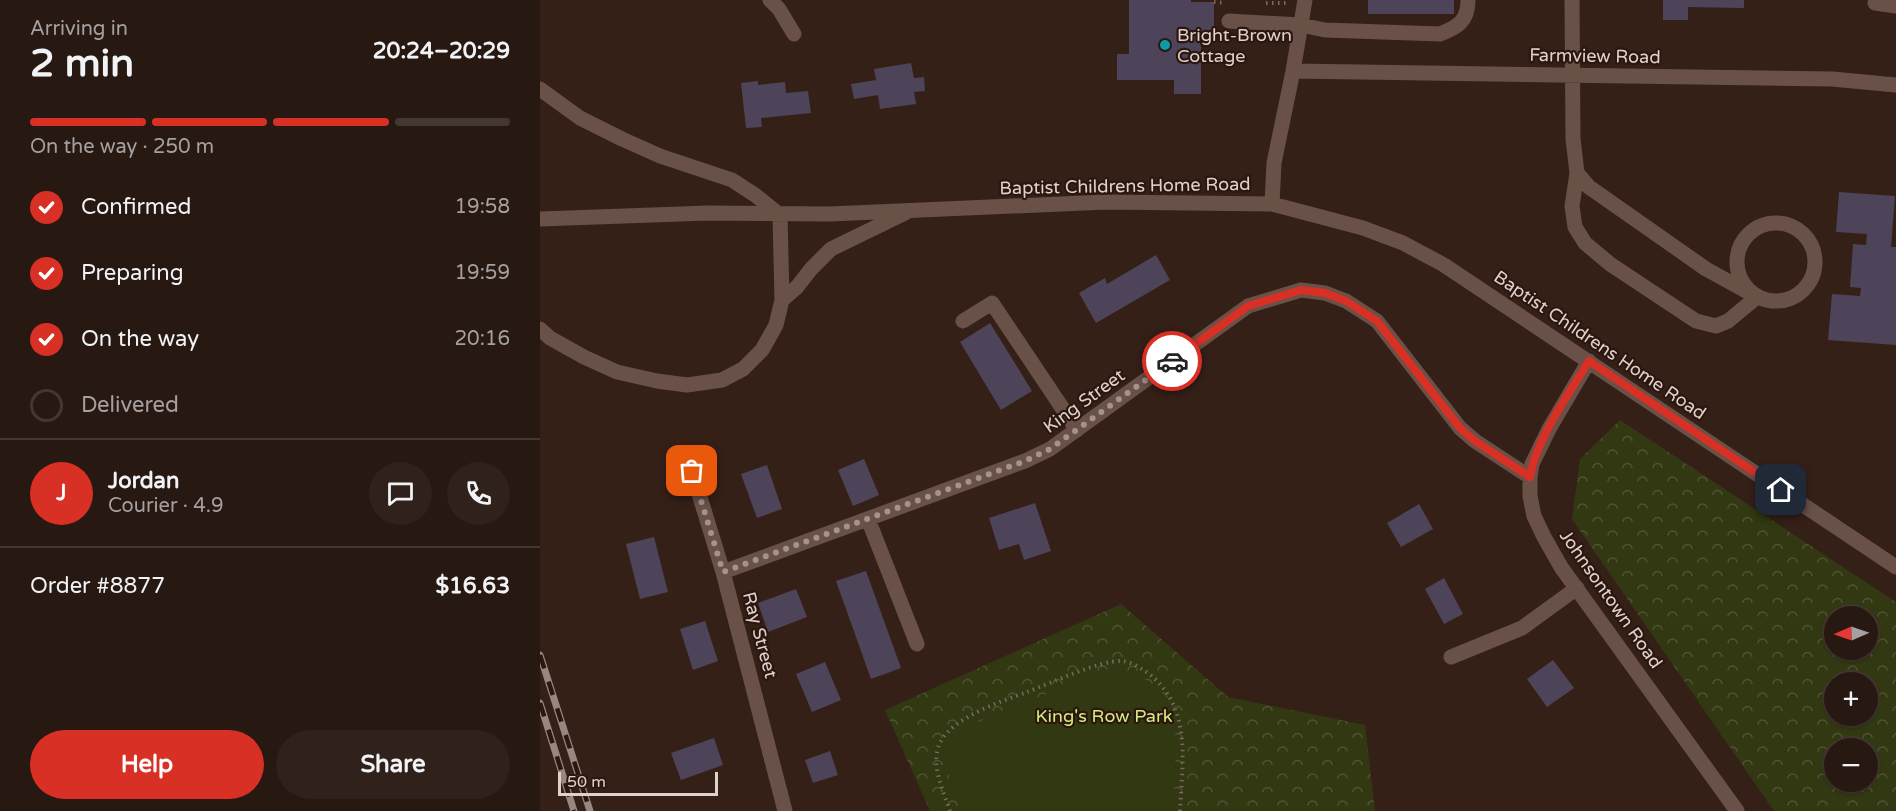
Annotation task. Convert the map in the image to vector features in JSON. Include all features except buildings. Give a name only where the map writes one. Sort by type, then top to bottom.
[{"type":"street","points":[[770,0],[779,9],[794,34]]},
{"type":"street","points":[[1272,204],[1274,163],[1305,0]]},
{"type":"street","points":[[1229,21],[1301,25],[1325,30],[1440,34],[1458,27],[1468,11],[1468,0]]},
{"type":"street","points":[[1572,0],[1571,76],[1573,139],[1577,173],[1572,206],[1575,227],[1585,243],[1610,264],[1696,321],[1716,326],[1728,321],[1757,297]]},
{"type":"street","points":[[1875,3],[1896,6]]},
{"type":"street","name":"Farmview Road","points":[[1293,71],[1832,79],[1896,85]]},
{"type":"street","points":[[540,89],[580,118],[632,143],[660,156],[732,180],[756,195],[780,215],[782,300],[776,325],[762,350],[742,369],[722,380],[687,385],[617,372],[584,357],[550,338],[540,329]]},
{"type":"street","points":[[1577,173],[1589,187],[1706,269],[1757,297],[1770,301],[1784,301],[1797,296],[1807,287],[1814,275],[1816,261],[1813,248],[1807,236],[1797,228],[1785,223],[1773,222],[1761,225],[1750,232],[1742,242],[1737,253],[1740,278],[1747,289],[1757,297]]},
{"type":"street","name":"Baptist Childrens Home Road","points":[[540,219],[708,213],[780,215],[1106,202],[1272,204],[1364,228],[1403,243],[1444,265],[1896,567]]},
{"type":"street","points":[[782,300],[797,287],[831,249],[911,210]]},
{"type":"street","name":"King Street","points":[[723,572],[1025,461],[1050,449],[1248,306],[1301,290],[1325,293],[1346,301],[1377,321],[1460,428],[1475,441],[1530,477]]},
{"type":"street","points":[[963,321],[992,303],[1077,430]]},
{"type":"street","name":"Johnsontown Road","points":[[1589,361],[1549,429],[1532,464],[1530,496],[1534,516],[1544,537],[1577,588],[1737,811]]},
{"type":"street","name":"Ray Street","points":[[692,471],[723,572],[785,811]]},
{"type":"street","points":[[868,519],[917,644]]},
{"type":"street","points":[[1451,657],[1522,628],[1577,588]]},
{"type":"path","points":[[950,811],[936,758],[940,743],[950,728],[1018,696],[1092,668],[1124,661],[1147,671],[1161,684],[1175,705],[1183,744],[1180,811]]},
{"type":"green space","points":[[1620,420],[1896,602],[1896,811],[1774,811],[1572,519],[1580,459]]},
{"type":"green space","name":"King's Row Park","points":[[1121,604],[1228,697],[1365,725],[1375,811],[930,811],[885,710]]},
{"type":"green space","points":[[1108,669],[1136,674],[1160,689],[1174,715],[1176,749],[1173,811],[960,811],[943,753],[955,737],[976,723]]},
{"type":"railway","points":[[540,655],[590,811]]},
{"type":"railway","points":[[540,703],[574,811]]},
{"type":"way so far","points":[[692,471],[723,572],[1025,461],[1050,449],[1172,361]]},
{"type":"place","name":"Bright-Brown Cottage","points":[[1165,45]]},
{"type":"route","points":[[1172,361],[1248,306],[1301,290],[1325,293],[1346,301],[1377,321],[1460,428],[1475,441],[1530,477],[1532,464],[1549,429],[1589,361],[1781,490]]}]
